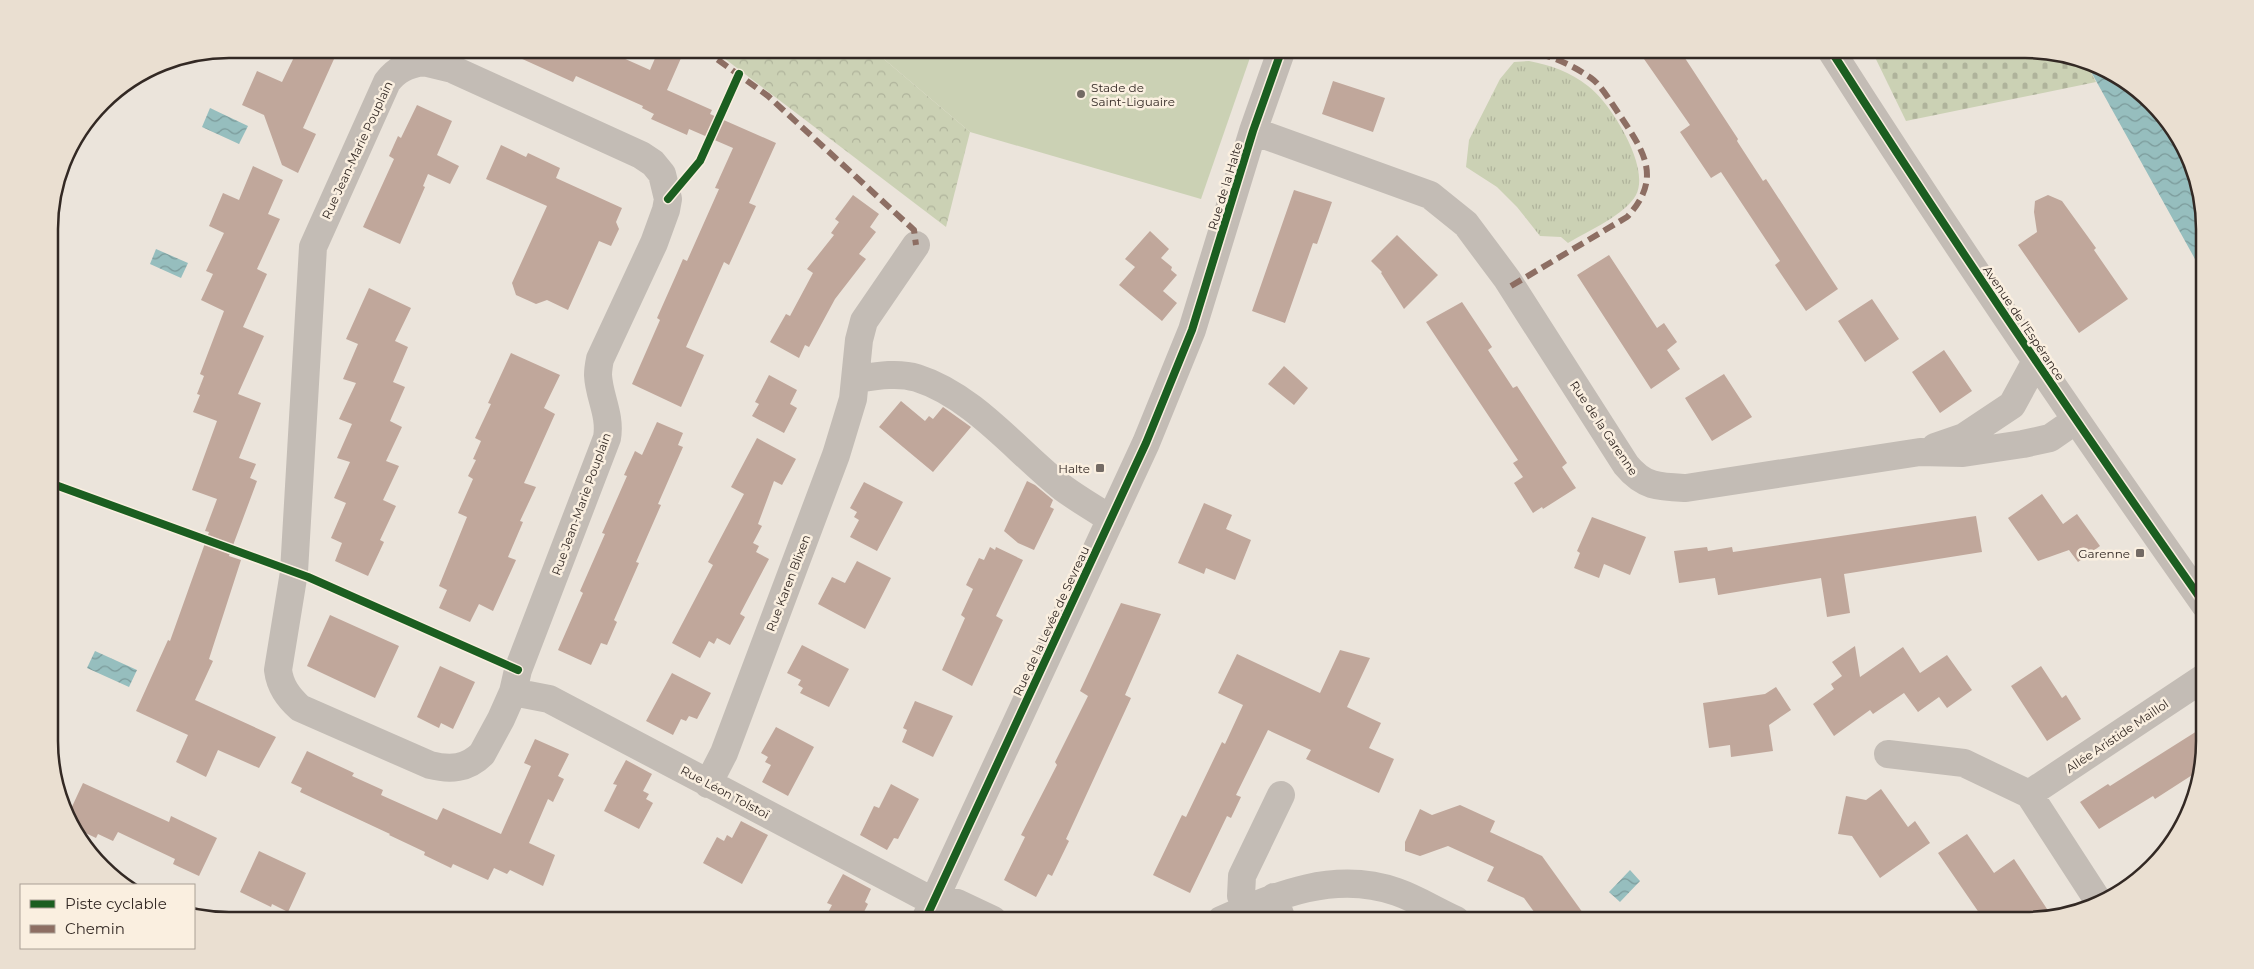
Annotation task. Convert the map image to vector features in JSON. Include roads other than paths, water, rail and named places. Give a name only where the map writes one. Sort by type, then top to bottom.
[{"type":"street","name":"Rue de la Halte","points":[[1192,330],[1253,131],[1279,58]]},
{"type":"street","name":"Avenue de l'Espérance","points":[[1836,58],[1950,236],[2196,592]]},
{"type":"street","name":"Rue Jean-Marie Pouplain","points":[[423,62],[452,69],[641,155],[653,163],[662,174],[668,199],[654,243],[600,359],[598,375],[609,426],[607,438],[518,670],[513,692],[482,754],[474,762],[462,767],[440,768],[300,708],[286,693],[279,680],[278,670],[294,572],[313,247],[386,82],[396,71],[409,64],[423,62]]},
{"type":"street","name":"Rue de la Garenne","points":[[1253,131],[1430,195],[1466,224],[1507,279],[1626,465],[1636,476],[1659,487],[1686,488],[1920,452],[1963,453],[2022,444],[2050,438],[2076,420]]},
{"type":"street","name":"Rue Karen Blixen","points":[[708,784],[724,753],[836,455],[853,399],[857,379],[859,340],[864,320],[875,301],[916,245]]},
{"type":"street","name":"Rue de la Levée de Sevreau","points":[[930,909],[1146,443],[1192,330]]},
{"type":"street","points":[[1920,452],[1964,437],[2012,405],[2036,361]]},
{"type":"street","points":[[857,379],[881,374],[915,377],[939,386],[966,404],[1064,488],[1111,519]]},
{"type":"street","name":"Allée Aristide Maillol","points":[[2029,794],[2196,683]]},
{"type":"street","name":"Rue Léon Tolstoï","points":[[513,692],[549,699],[921,895],[930,909],[957,903],[976,912]]},
{"type":"street","points":[[1888,754],[1964,764],[2029,794],[2096,896]]},
{"type":"street","points":[[1247,909],[1241,896],[1242,876],[1281,795]]},
{"type":"street","points":[[1241,911],[1247,909],[1278,908],[1298,889],[1323,884],[1353,884],[1377,887],[1398,892],[1438,911]]},
{"type":"water","points":[[2090,71],[2111,80],[2130,93],[2161,124],[2174,143],[2191,184],[2195,206],[2196,260]]},
{"type":"water","points":[[210,108],[248,126],[239,144],[202,127]]},
{"type":"water","points":[[156,249],[188,263],[181,278],[150,264]]},
{"type":"water","points":[[95,651],[137,670],[129,687],[87,668]]},
{"type":"water","points":[[1630,870],[1640,881],[1620,902],[1609,892]]},
{"type":"place","name":"Stade de Saint-Liguaire","points":[[1081,94]]},
{"type":"place","name":"Halte","points":[[1100,468]]},
{"type":"place","name":"Garenne","points":[[2140,553]]}]
